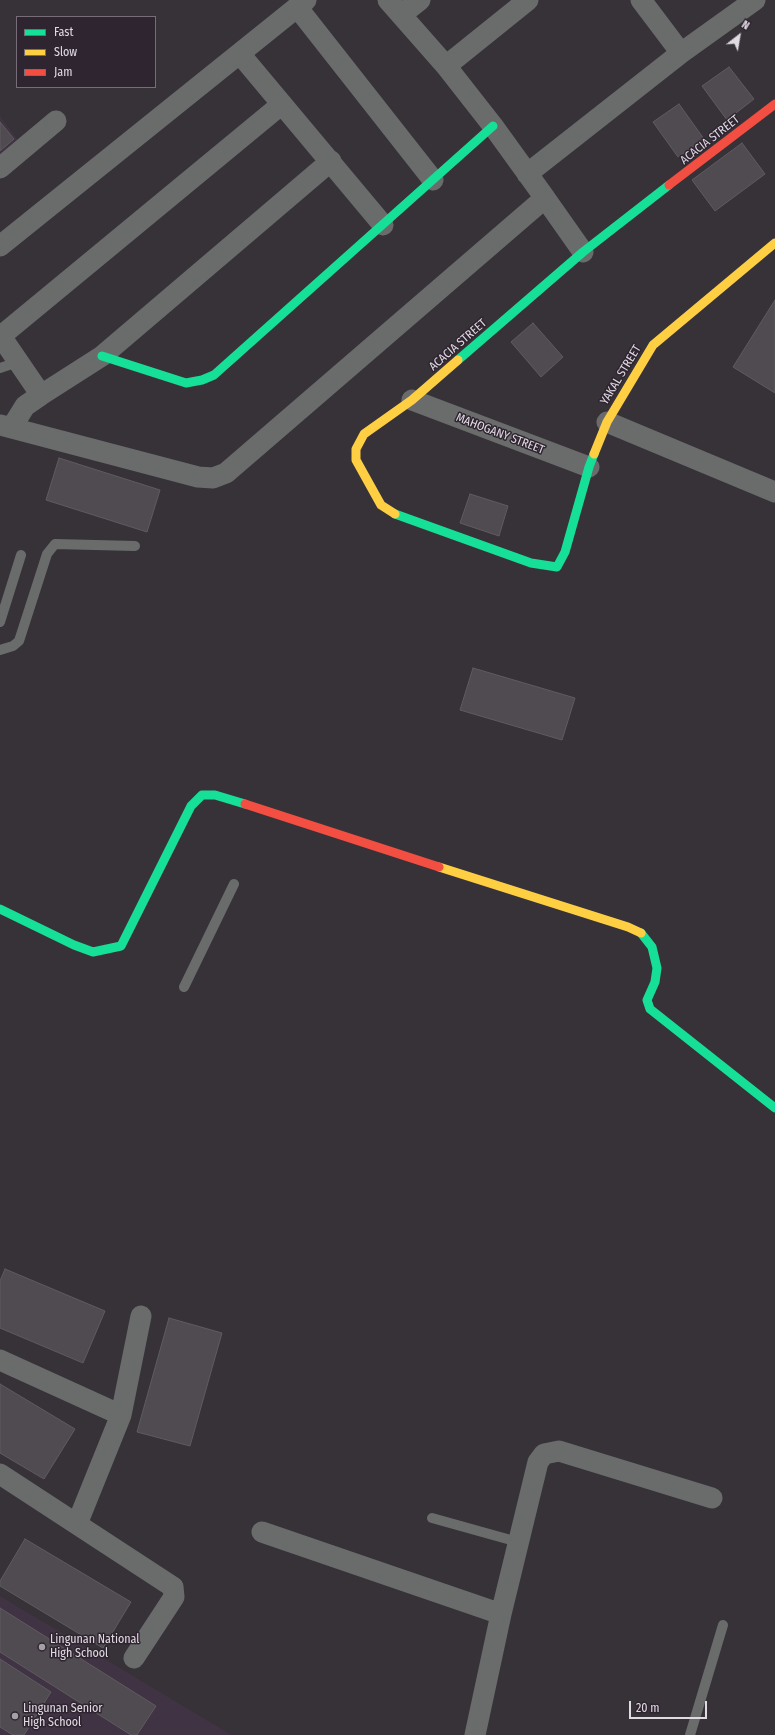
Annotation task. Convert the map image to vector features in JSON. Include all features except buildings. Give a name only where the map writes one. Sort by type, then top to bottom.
[{"type":"street","points":[[420,0],[395,8],[446,66],[493,126],[584,252]]},
{"type":"street","points":[[446,66],[528,0]]},
{"type":"street","points":[[641,0],[681,53]]},
{"type":"street","points":[[527,174],[681,53],[755,0]]},
{"type":"street","points":[[0,246],[302,4],[433,180]]},
{"type":"street","points":[[240,54],[383,225]]},
{"type":"street","points":[[41,395],[9,365],[0,336],[282,104]]},
{"type":"street","name":"ACACIA STREET","points":[[557,567],[530,563],[392,513],[381,505],[356,460],[356,449],[364,434],[412,400],[584,252],[775,104]]},
{"type":"street","points":[[0,168],[56,121]]},
{"type":"street","points":[[102,356],[186,383],[202,380],[214,375],[493,126]]},
{"type":"street","points":[[331,161],[102,356],[25,406],[6,426],[198,477],[213,478],[226,473],[545,198]]},
{"type":"street","name":"YAKAL STREET","points":[[557,567],[565,552],[589,467],[607,422],[646,354],[653,345],[775,243]]},
{"type":"street","name":"MAHOGANY STREET","points":[[412,400],[589,467]]},
{"type":"street","points":[[607,422],[775,492]]},
{"type":"street","points":[[0,909],[74,945],[93,952],[121,946],[191,806],[202,795],[215,795],[628,927],[641,933],[652,947],[657,968],[655,982],[647,1000],[650,1010],[775,1108]]},
{"type":"street","points":[[76,1524],[121,1415],[141,1316]]},
{"type":"street","points":[[0,1360],[121,1415]]},
{"type":"street","points":[[475,1735],[518,1542],[538,1462],[544,1454],[559,1451],[712,1498]]},
{"type":"street","points":[[0,1474],[173,1588],[174,1596],[134,1658]]},
{"type":"street","points":[[262,1532],[501,1614]]},
{"type":"lane","points":[[0,650],[13,646],[19,641],[47,554],[55,544],[135,546]]},
{"type":"lane","points":[[0,622],[21,555]]},
{"type":"lane","points":[[184,987],[234,884]]},
{"type":"lane","points":[[432,1518],[518,1542]]},
{"type":"lane","points":[[690,1735],[723,1625]]},
{"type":"shaded area","points":[[0,116],[18,140],[0,155]]},
{"type":"shaded area","name":"Lingunan National High School","points":[[0,1596],[228,1733],[231,1735],[0,1735]]},
{"type":"traffic: fast","points":[[102,356],[186,383],[202,380],[214,375],[493,126]]},
{"type":"traffic: fast","points":[[458,360],[583,252],[669,185]]},
{"type":"traffic: fast","points":[[395,514],[531,563],[557,567],[565,552],[594,454]]},
{"type":"traffic: fast","points":[[0,909],[74,945],[93,952],[121,946],[191,806],[202,795],[215,795],[245,804]]},
{"type":"traffic: fast","points":[[641,933],[652,947],[657,968],[655,982],[647,1000],[650,1009],[775,1108]]},
{"type":"traffic: slow","points":[[594,454],[607,422],[653,345],[775,243]]},
{"type":"traffic: slow","points":[[395,514],[381,505],[356,460],[356,449],[364,434],[412,400],[458,360]]},
{"type":"traffic: slow","points":[[439,867],[628,927],[641,933]]},
{"type":"traffic: jam","points":[[669,185],[775,104]]},
{"type":"traffic: jam","points":[[245,804],[439,867]]},
{"type":"place","name":"Lingunan National High School","points":[[42,1647]]},
{"type":"place","name":"Lingunan Senior High School","points":[[15,1716]]}]
